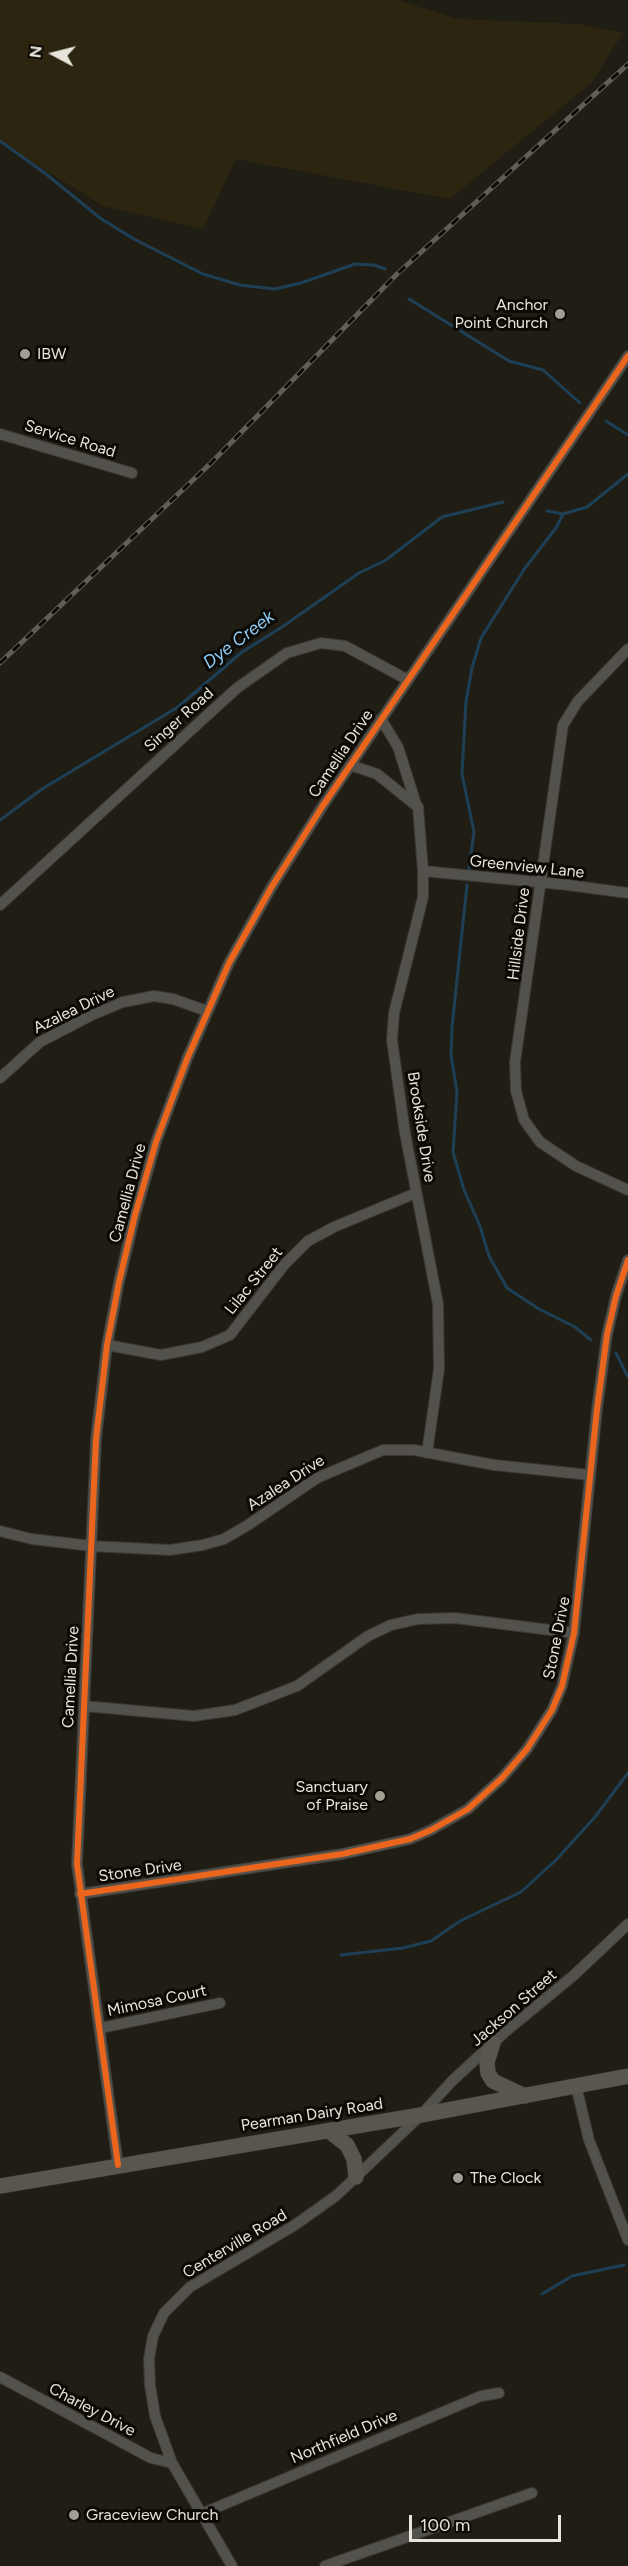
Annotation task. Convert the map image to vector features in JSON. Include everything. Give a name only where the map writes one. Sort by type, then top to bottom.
[{"type":"highway","points":[[493,2043],[487,2062],[488,2073],[493,2081],[525,2096]]},
{"type":"highway","name":"Pearman Dairy Road","points":[[0,2186],[329,2132],[628,2076]]},
{"type":"highway","points":[[329,2132],[347,2145],[354,2159],[356,2178]]},
{"type":"street","name":"Camellia Drive","points":[[118,2165],[101,2028],[80,1894],[77,1853],[96,1439],[107,1345],[119,1282],[156,1142],[207,1011],[229,963],[271,888],[350,765],[628,356]]},
{"type":"street","name":"Service Road","points":[[0,434],[132,473]]},
{"type":"street","name":"Singer Road","points":[[0,906],[237,688],[287,653],[321,643],[345,646],[408,680]]},
{"type":"street","name":"Hillside Drive","points":[[628,649],[578,701],[563,725],[515,1062],[516,1091],[524,1120],[540,1142],[576,1166],[628,1190]]},
{"type":"street","name":"Brookside Drive","points":[[381,719],[398,747],[417,807],[423,871],[423,897],[394,1013],[392,1040],[416,1193],[438,1304],[440,1369],[427,1453]]},
{"type":"street","points":[[350,765],[377,774],[417,807]]},
{"type":"street","name":"Greenview Lane","points":[[423,871],[628,893]]},
{"type":"street","name":"Azalea Drive","points":[[0,1078],[40,1041],[123,1002],[154,996],[173,999],[207,1011]]},
{"type":"street","name":"Lilac Street","points":[[107,1345],[161,1355],[202,1347],[230,1335],[284,1265],[308,1241],[334,1227],[416,1193]]},
{"type":"street","name":"Stone Drive","points":[[80,1894],[342,1854],[385,1845],[431,1830],[468,1809],[484,1796],[526,1749],[552,1710],[562,1686],[574,1633],[607,1335],[616,1296],[628,1260]]},
{"type":"street","name":"Azalea Drive","points":[[0,1531],[32,1539],[91,1546],[170,1550],[203,1545],[225,1539],[317,1478],[383,1450],[427,1453],[494,1465],[590,1475]]},
{"type":"street","points":[[84,1706],[194,1716],[235,1710],[297,1686],[368,1636],[391,1625],[418,1619],[455,1618],[574,1633]]},
{"type":"street","name":"Jackson Street","points":[[421,2115],[452,2081],[493,2043],[573,1976],[628,1924]]},
{"type":"street","name":"Mimosa Court","points":[[101,2028],[220,2003]]},
{"type":"street","points":[[576,2086],[590,2140],[628,2240]]},
{"type":"street","name":"Centerville Road","points":[[232,2566],[172,2463],[155,2416],[150,2385],[153,2336],[164,2313],[190,2287],[295,2225],[337,2195],[421,2115]]},
{"type":"street","name":"Charley Drive","points":[[0,2377],[151,2458],[172,2463]]},
{"type":"street","name":"Northfield Drive","points":[[201,2514],[481,2396],[500,2393]]},
{"type":"street","points":[[325,2566],[532,2493]]},
{"type":"shaded area","points":[[0,0],[398,0],[457,19],[578,24],[623,33],[591,83],[450,199],[236,159],[203,229],[103,206],[0,142]]},
{"type":"waterway","points":[[0,141],[46,174],[100,218],[134,239],[203,274],[240,285],[275,289],[301,283],[355,264],[374,265],[385,269]]},
{"type":"waterway","points":[[409,299],[509,361],[543,370],[580,403]]},
{"type":"waterway","points":[[606,421],[628,435]]},
{"type":"waterway","name":"Dye Creek","points":[[547,511],[563,514],[587,507],[628,474]]},
{"type":"waterway","name":"Dye Creek","points":[[0,820],[42,789],[178,707],[242,652],[359,573],[386,560],[442,517],[503,502]]},
{"type":"waterway","points":[[469,869],[474,832],[462,774],[466,701],[472,668],[481,638],[525,568],[556,528],[563,514]]},
{"type":"waterway","points":[[467,885],[452,1027],[451,1055],[457,1092],[453,1152],[464,1190],[480,1226],[489,1256],[507,1288],[539,1309],[575,1327],[591,1340]]},
{"type":"waterway","points":[[616,1353],[628,1377]]},
{"type":"waterway","points":[[341,1955],[403,1948],[431,1941],[460,1921],[521,1892],[556,1860],[595,1817],[628,1773]]},
{"type":"waterway","points":[[542,2294],[572,2276],[624,2265]]},
{"type":"railway","points":[[0,663],[212,462],[397,274],[628,64]]},
{"type":"cycle path","points":[[118,2165],[77,1864],[96,1439],[107,1345],[135,1215],[156,1142],[187,1059],[229,963],[271,888],[322,807],[628,356]]},
{"type":"cycle path","points":[[80,1894],[342,1854],[410,1839],[468,1809],[502,1778],[527,1749],[552,1710],[562,1686],[574,1633],[607,1335],[616,1296],[628,1260]]},
{"type":"place","name":"Anchor Point Church","points":[[560,314]]},
{"type":"place","name":"IBW","points":[[25,354]]},
{"type":"place","name":"Sanctuary of Praise","points":[[380,1796]]},
{"type":"place","name":"The Clock","points":[[458,2178]]},
{"type":"place","name":"Graceview Church","points":[[74,2515]]}]
